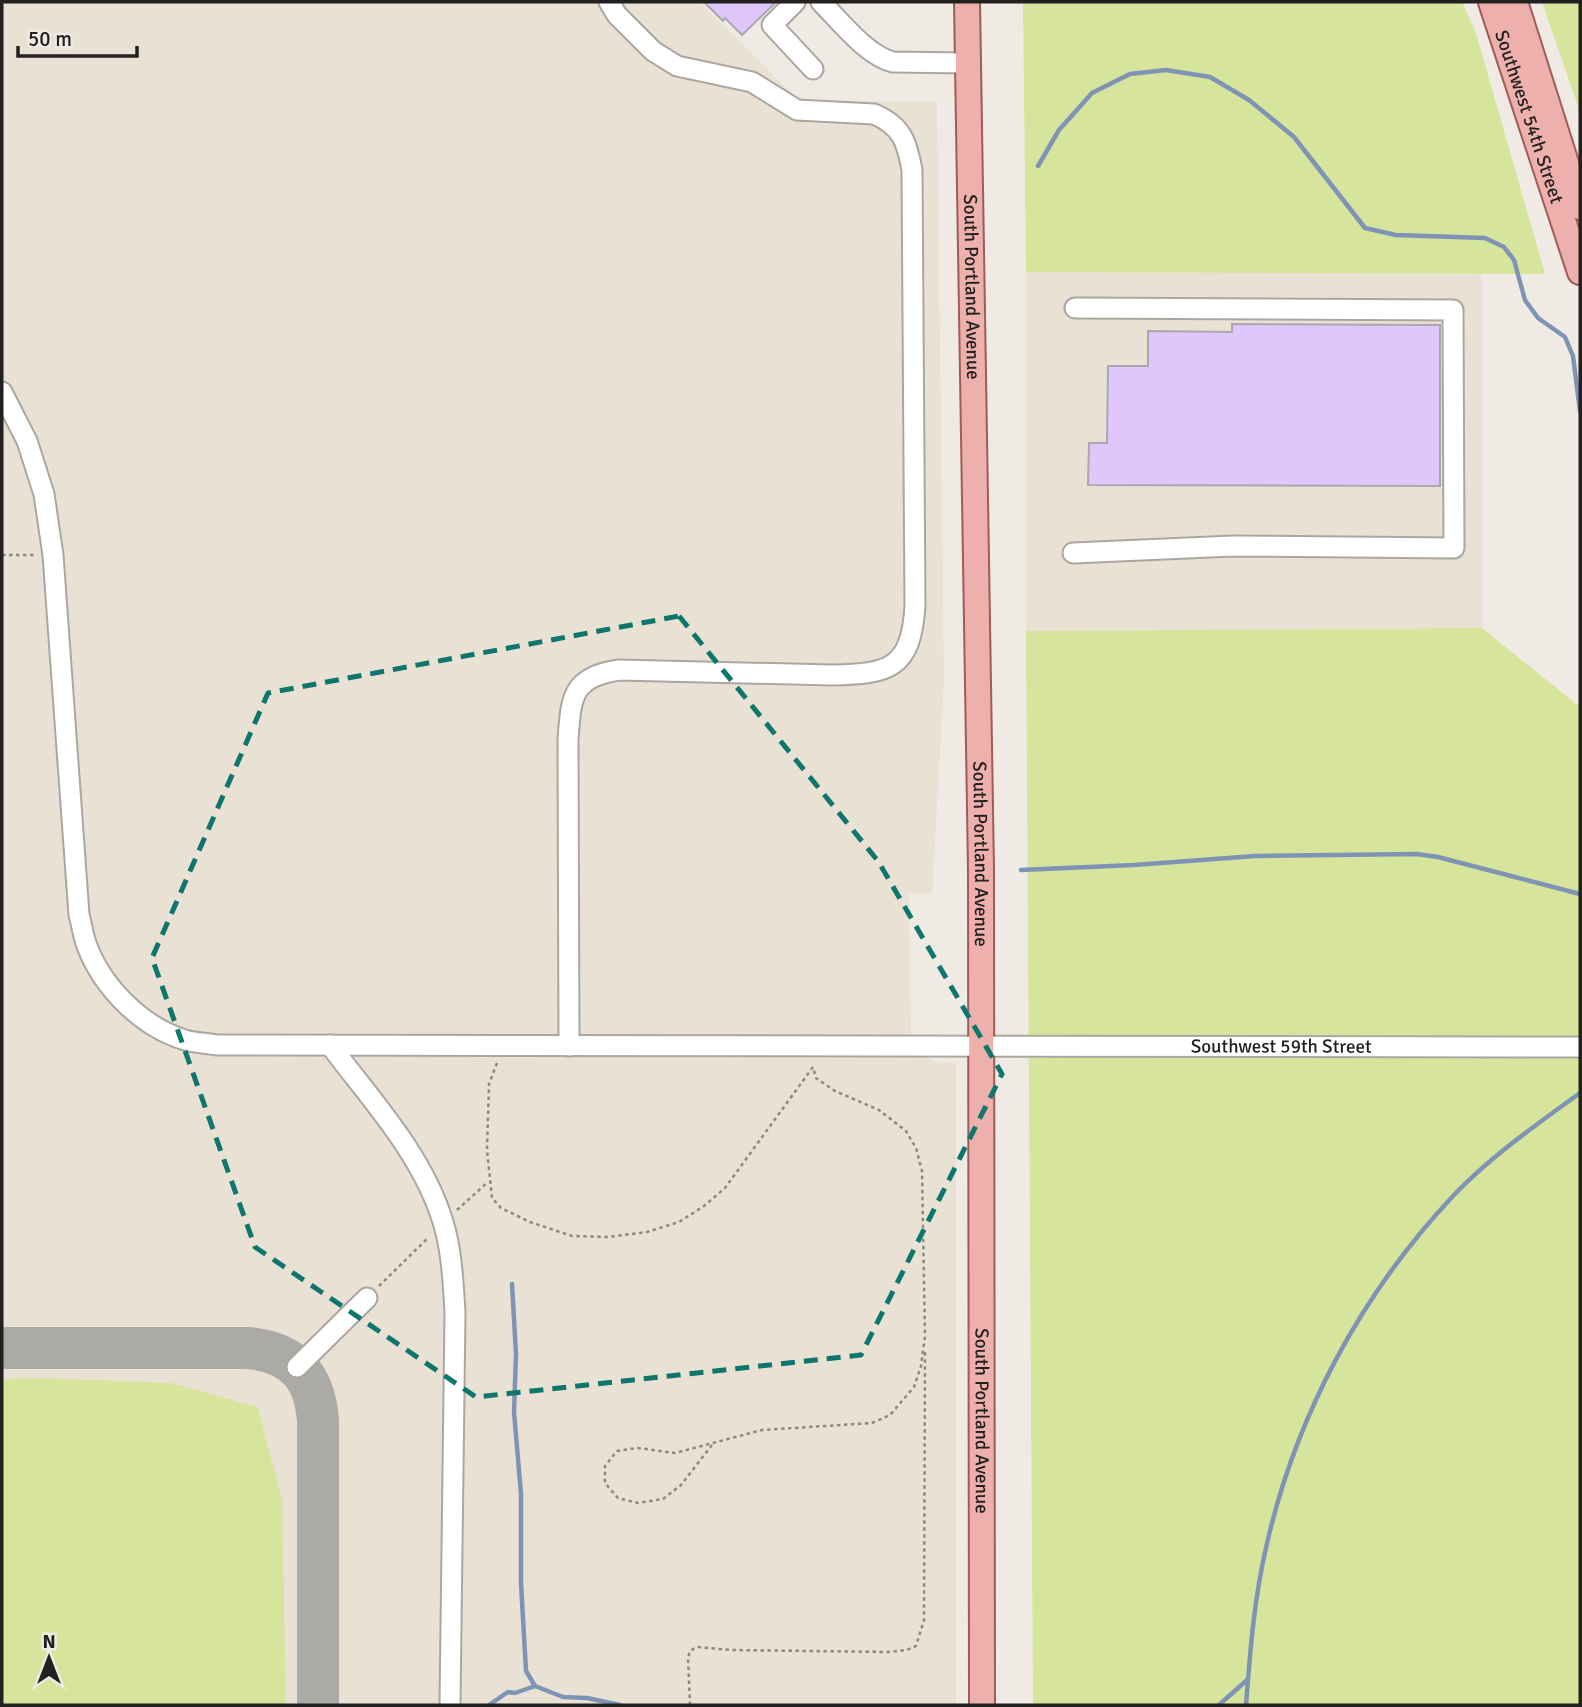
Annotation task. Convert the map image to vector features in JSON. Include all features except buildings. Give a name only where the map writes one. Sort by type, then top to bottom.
[{"type":"main road","name":"South Portland Avenue","points":[[967,2],[982,870],[982,1705]]},
{"type":"main road","name":"Southwest 54th Street","points":[[1491,2],[1580,272]]},
{"type":"main road","name":"Southwest 54th Street","points":[[1515,2],[1580,207]]},
{"type":"street","points":[[569,1046],[568,740],[570,703],[575,692],[583,682],[593,677],[619,670],[832,675],[881,671],[905,653],[914,626],[915,606],[912,170],[908,146],[898,130],[886,119],[874,114],[797,110],[752,82],[691,70],[667,61],[617,15],[609,2]]},
{"type":"street","points":[[794,2],[772,25],[813,69]]},
{"type":"street","points":[[825,3],[864,45],[883,60],[967,63]]},
{"type":"street","points":[[1073,553],[1233,546],[1454,548],[1453,310],[1075,308]]},
{"type":"street","name":"Southwest 59th Street","points":[[2,391],[27,441],[44,494],[53,555],[79,915],[87,946],[103,977],[121,999],[140,1017],[184,1040],[217,1045],[1580,1047]]},
{"type":"street","points":[[330,1045],[418,1166],[435,1199],[451,1261],[454,1312],[450,1705]]},
{"type":"street","points":[[298,1367],[367,1298]]},
{"type":"path","points":[[2,555],[53,555]]},
{"type":"path","points":[[512,1046],[499,1059],[489,1084],[489,1182],[492,1198],[501,1208],[530,1222],[572,1236],[608,1237],[634,1234],[679,1222],[704,1206],[725,1188],[813,1067]]},
{"type":"path","points":[[690,1705],[688,1658],[691,1651],[697,1647],[731,1650],[907,1650],[916,1646],[924,1620],[925,1336],[922,1182],[916,1148],[906,1131],[893,1119],[880,1110],[835,1091],[816,1078],[813,1046]]},
{"type":"path","points":[[367,1298],[489,1182]]},
{"type":"path","points":[[712,1445],[681,1485],[663,1499],[638,1503],[618,1498],[605,1483],[605,1466],[617,1451],[638,1448],[675,1453],[762,1430],[852,1426],[872,1423],[890,1415],[914,1387],[921,1367],[925,1336]]},
{"type":"highlighted area","points":[[679,616],[878,861],[1002,1074],[861,1355],[476,1397],[255,1247],[152,958],[268,693]]},
{"type":"shaded area","points":[[2,2],[700,2],[799,101],[937,101],[944,681],[932,894],[909,894],[911,1049],[936,1062],[956,1063],[956,1705],[2,1705]]},
{"type":"shaded area","points":[[1026,272],[1482,274],[1482,628],[1026,631]]},
{"type":"green space","points":[[1023,2],[1462,2],[1476,33],[1545,274],[1026,272]]},
{"type":"green space","points":[[1542,2],[1580,2],[1580,112]]},
{"type":"green space","points":[[1482,628],[1580,707],[1580,1705],[1033,1705],[1026,631]]},
{"type":"green space","points":[[2,1379],[171,1383],[258,1407],[282,1501],[286,1705],[2,1705]]},
{"type":"waterway","points":[[1038,166],[1059,130],[1092,93],[1130,74],[1166,70],[1210,77],[1249,100],[1294,137],[1365,228],[1396,235],[1485,238],[1504,247],[1514,260],[1525,300],[1538,318],[1565,337],[1573,356],[1580,411]]},
{"type":"waterway","points":[[1021,870],[1255,856],[1417,854],[1580,894]]},
{"type":"waterway","points":[[1246,1705],[1258,1587],[1266,1548],[1295,1452],[1336,1360],[1389,1274],[1453,1196],[1530,1129],[1580,1093]]},
{"type":"waterway","points":[[512,1284],[516,1354],[514,1412],[521,1494],[521,1583],[526,1671],[535,1686],[563,1697],[587,1698],[620,1705]]},
{"type":"waterway","points":[[1219,1705],[1247,1680]]},
{"type":"waterway","points":[[489,1705],[508,1692],[515,1693],[535,1686]]},
{"type":"taxiway","points":[[2,1348],[248,1348],[278,1355],[299,1369],[312,1391],[318,1421],[318,1705]]}]
